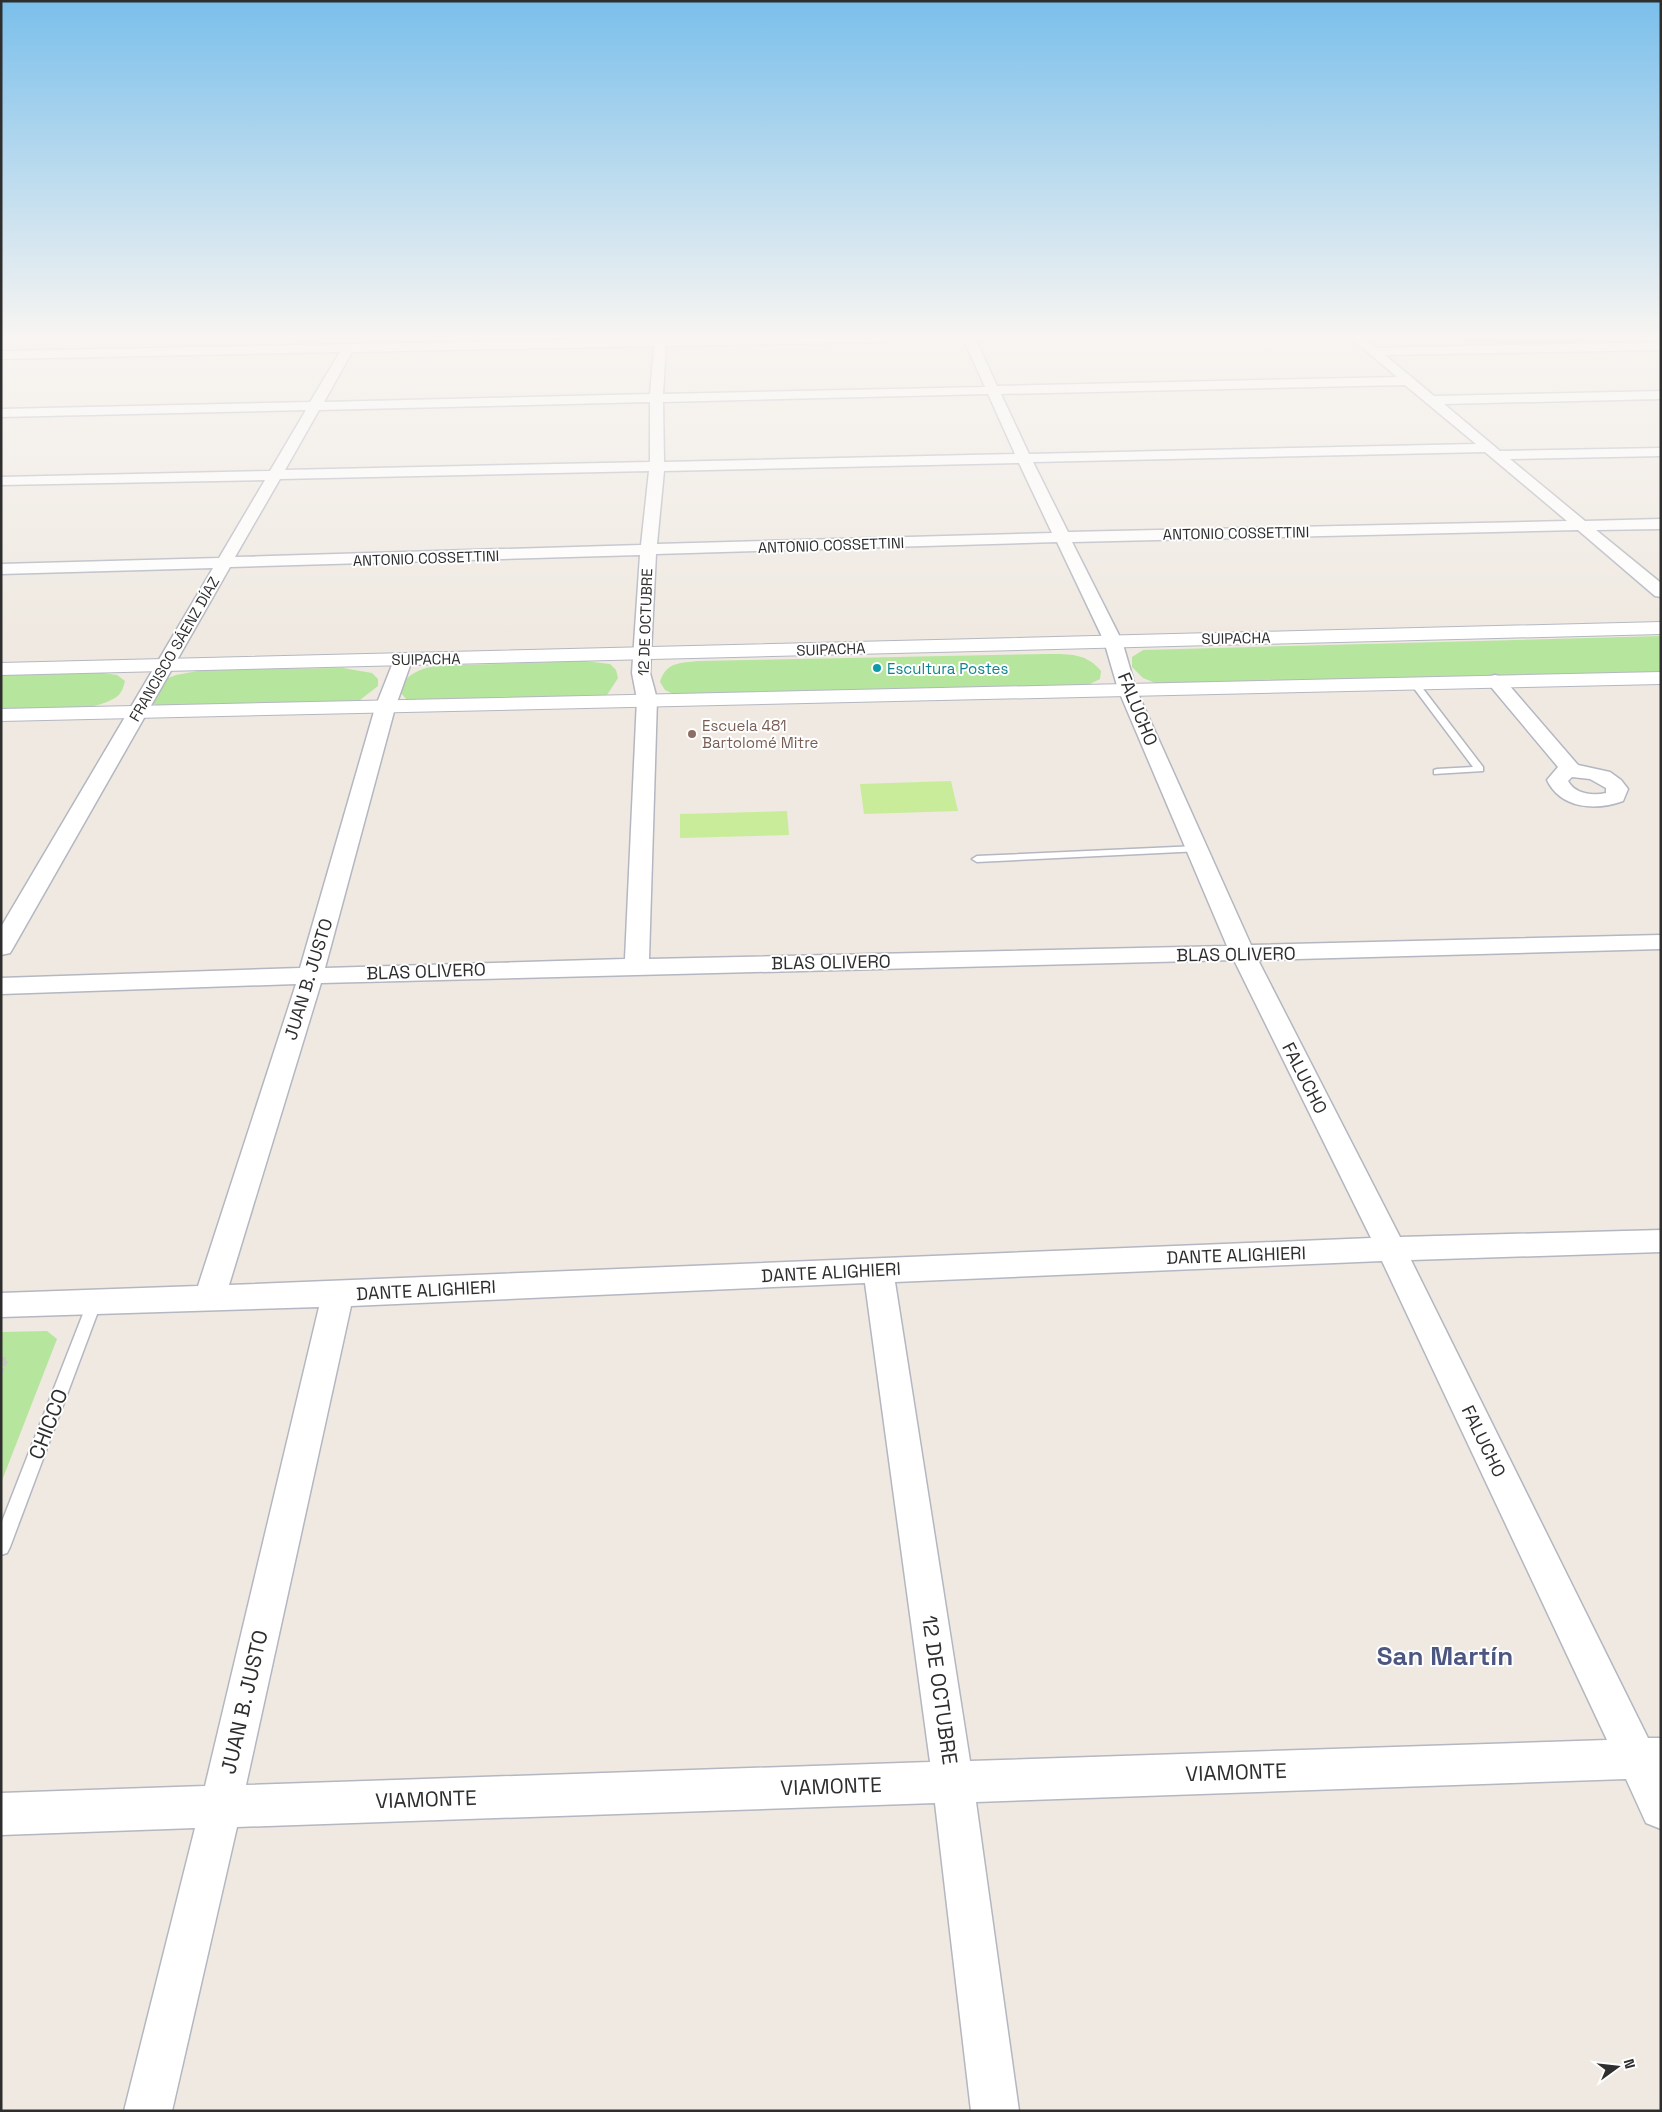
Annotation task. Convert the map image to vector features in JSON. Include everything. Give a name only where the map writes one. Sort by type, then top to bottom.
[{"type":"street","name":"FRANCISCO SÁENZ DÍAZ","points":[[1,948],[298,437]]},
{"type":"street","name":"12 DE OCTUBRE","points":[[637,966],[647,699],[641,673],[648,551],[657,466],[657,437]]},
{"type":"street","name":"FALUCHO","points":[[1014,437],[1113,641],[1127,689],[1243,954],[1649,1758],[1661,1808]]},
{"type":"street","points":[[1475,437],[1661,592]]},
{"type":"street","points":[[1,481],[1023,457],[1493,451],[1661,452]]},
{"type":"street","name":"ANTONIO COSSETTINI","points":[[1,569],[224,564],[1062,537],[1661,524]]},
{"type":"street","name":"SUIPACHA","points":[[1,669],[1661,628]]},
{"type":"street","name":"JUAN B. JUSTO","points":[[210,1297],[311,974],[385,708],[403,660]]},
{"type":"street","points":[[1,715],[385,708],[647,699],[1661,678]]},
{"type":"street","points":[[1495,681],[1572,771]]},
{"type":"street","name":"BLAS OLIVERO","points":[[1,986],[311,974],[1243,954],[1661,942]]},
{"type":"street","name":"DANTE ALIGHIERI","points":[[1,1305],[338,1294],[878,1269],[1391,1249],[1661,1241]]},
{"type":"street","name":"12 DE OCTUBRE","points":[[878,1269],[953,1782],[995,2111]]},
{"type":"street","name":"JUAN B. JUSTO","points":[[148,2111],[221,1806],[338,1294]]},
{"type":"street","name":"VIAMONTE","points":[[1,1814],[1649,1758]]},
{"type":"lane","points":[[1414,683],[1480,769],[1437,772]]},
{"type":"lane","points":[[977,859],[1197,848]]},
{"type":"lane","name":"CHICCO","points":[[1,1547],[95,1301]]},
{"type":"path","points":[[1,1359],[7,1359],[1,1373]]},
{"type":"green space","points":[[1661,636],[1661,672],[1160,685],[1143,678],[1132,667],[1132,657],[1143,650]]},
{"type":"green space","points":[[1047,654],[1077,656],[1090,661],[1101,671],[1100,679],[1086,686],[675,695],[665,690],[660,682],[670,667],[680,663],[699,661]]},
{"type":"green space","points":[[585,661],[610,664],[616,670],[618,678],[607,695],[592,699],[407,700],[401,693],[401,684],[408,677],[420,670],[435,666]]},
{"type":"green space","points":[[343,668],[372,673],[378,679],[378,686],[360,700],[343,704],[159,707],[151,702],[163,680],[176,675],[203,670]]},
{"type":"green space","points":[[103,673],[117,675],[125,681],[118,696],[101,704],[74,709],[1,710],[1,675]]},
{"type":"green space","points":[[951,781],[958,811],[864,814],[860,784]]},
{"type":"green space","points":[[787,811],[789,835],[680,838],[680,814]]},
{"type":"green space","points":[[47,1331],[57,1339],[1,1483],[1,1332]]},
{"type":"place","name":"Escultura Postes","points":[[877,668]]},
{"type":"place","name":"Escuela 481 Bartolomé Mitre","points":[[692,734]]},
{"type":"district","name":"San Martín","points":[[1445,1656]]}]
